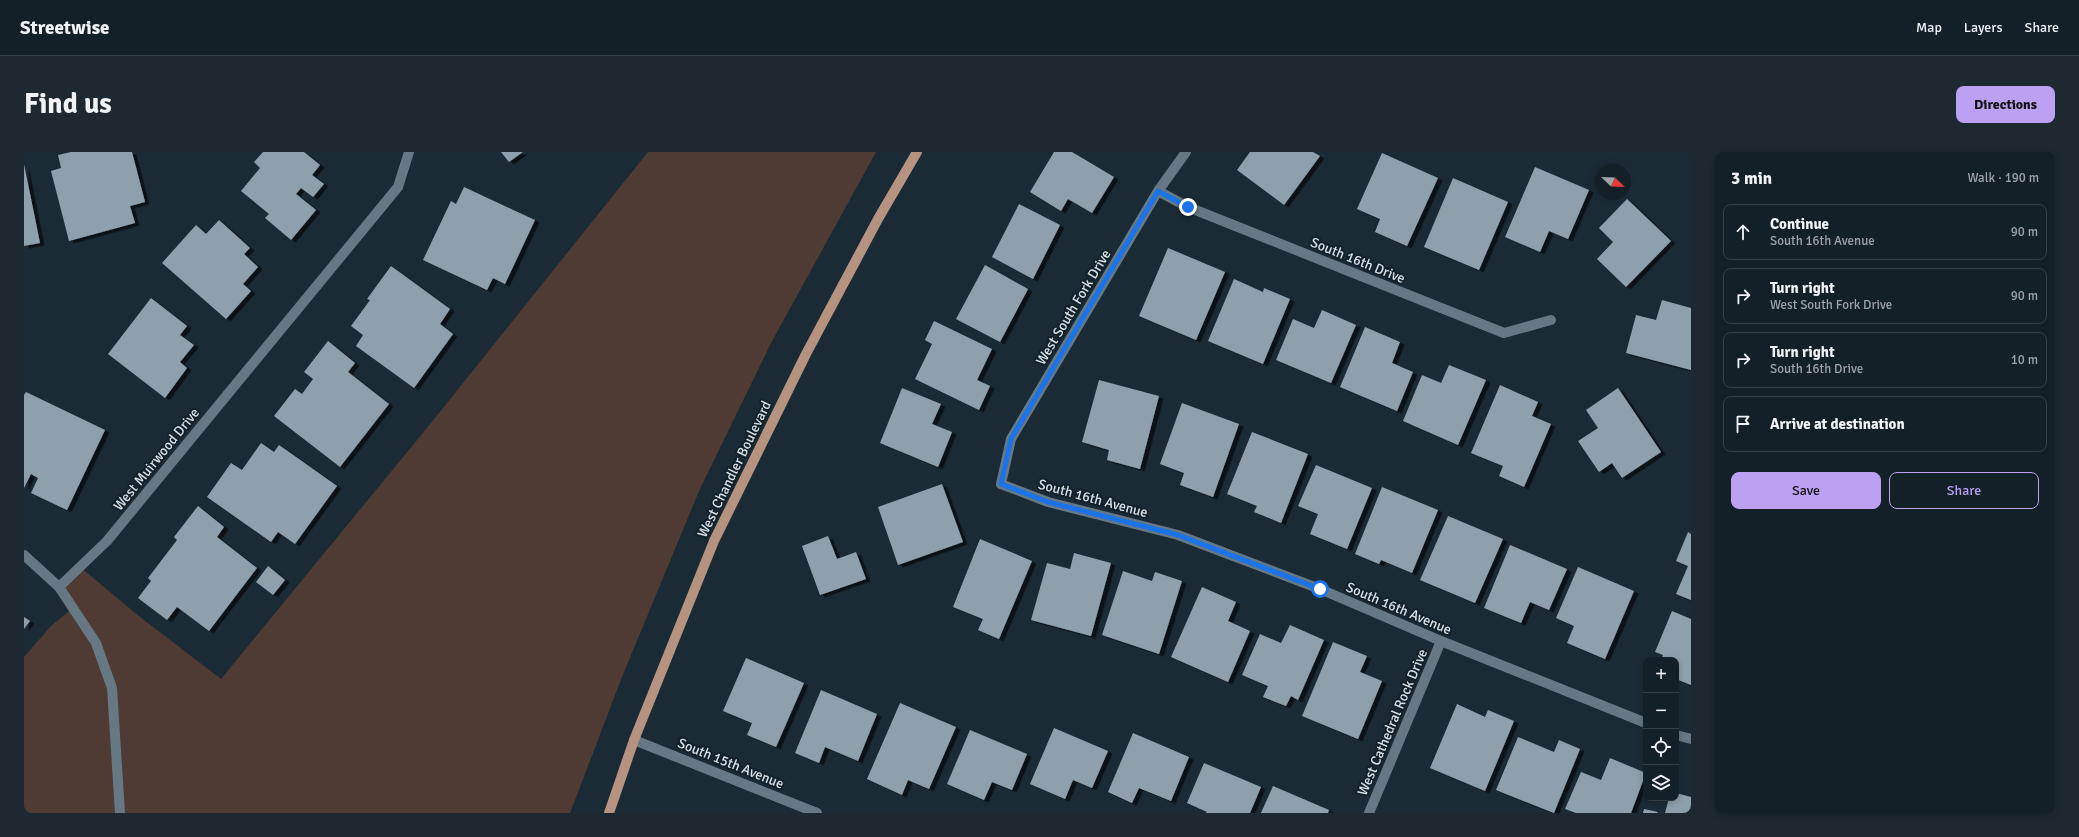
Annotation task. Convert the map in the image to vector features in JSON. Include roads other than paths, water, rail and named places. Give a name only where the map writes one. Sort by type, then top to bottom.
[{"type":"main road","name":"West Chandler Boulevard","points":[[609,813],[634,740],[714,541],[806,354],[878,219],[917,152]]},
{"type":"street","name":"West Muirwood Drive","points":[[59,587],[107,541],[398,187],[409,152]]},
{"type":"street","name":"West South Fork Drive","points":[[1001,484],[1011,439],[1158,191],[1186,152]]},
{"type":"street","name":"South 16th Drive","points":[[1158,191],[1188,207],[1504,333],[1551,320]]},
{"type":"street","name":"South 16th Avenue","points":[[1001,484],[1048,502],[1178,535],[1320,589],[1441,641],[1643,722]]},
{"type":"street","points":[[24,555],[59,587],[96,643],[112,688],[120,813]]},
{"type":"street","name":"West Cathedral Rock Drive","points":[[1369,813],[1441,641]]},
{"type":"street","points":[[1679,735],[1691,739]]},
{"type":"street","name":"South 15th Avenue","points":[[634,740],[817,813]]}]
